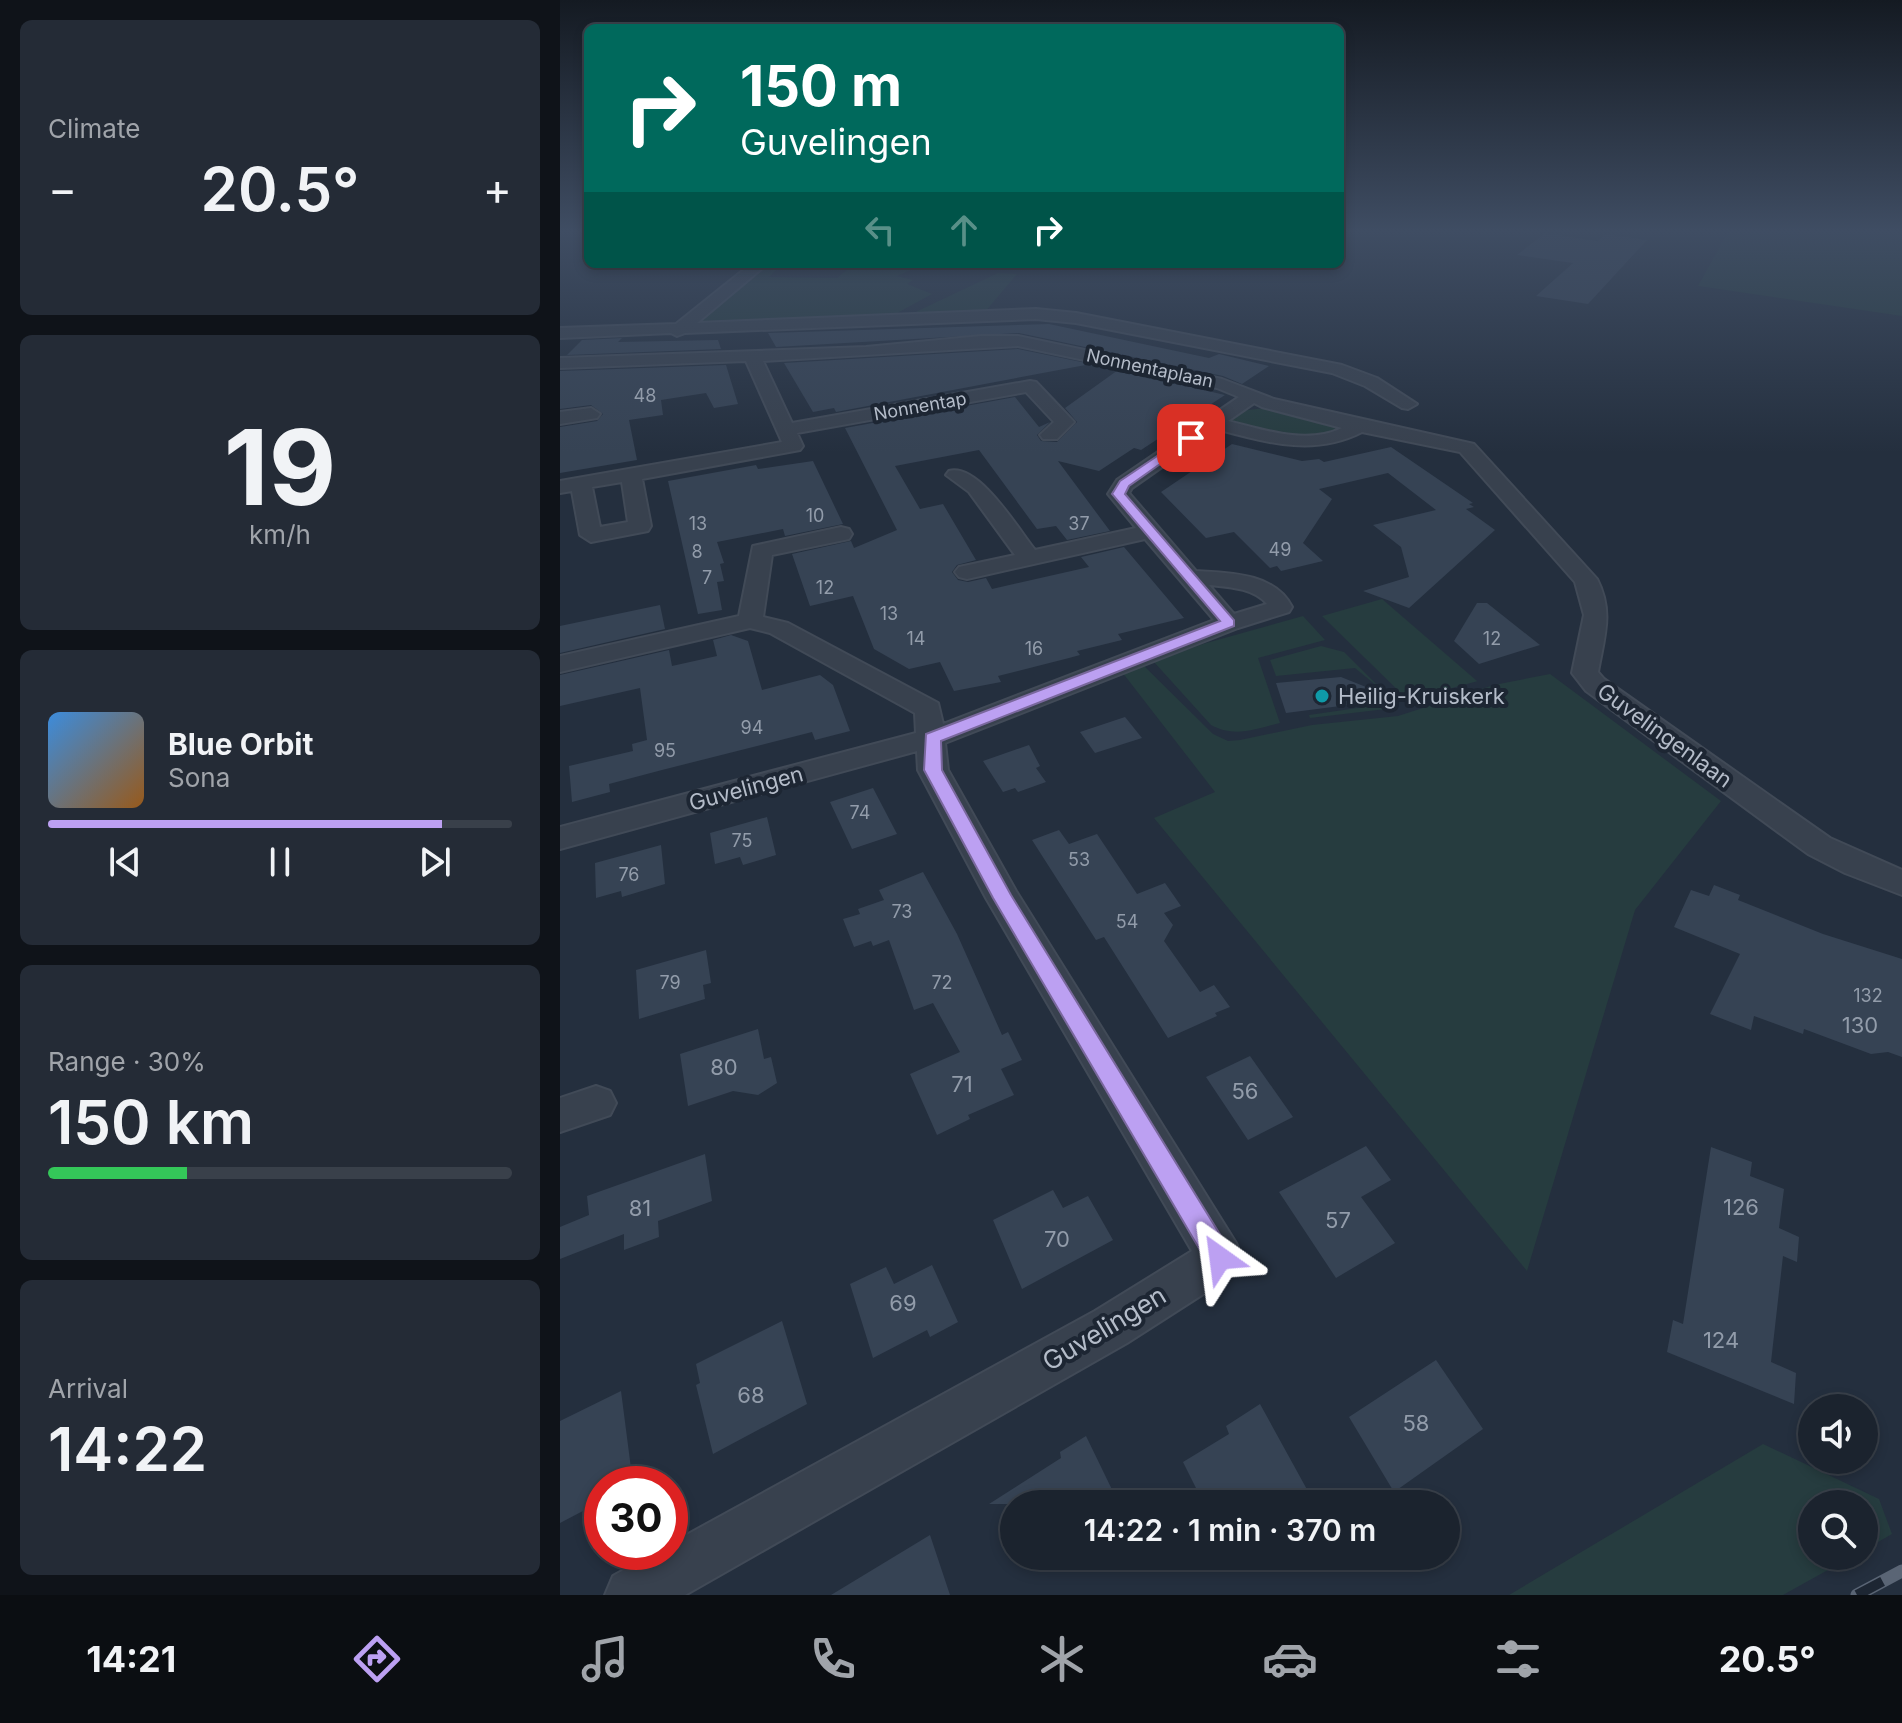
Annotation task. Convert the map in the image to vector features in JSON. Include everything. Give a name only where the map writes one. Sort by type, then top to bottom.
[{"type":"street","points":[[677,331],[710,304]]},
{"type":"street","points":[[560,333],[1050,315],[1336,369],[1371,382],[1408,404]]},
{"type":"street","name":"Nonnentaplaan","points":[[560,363],[866,352],[981,341],[1018,341],[1222,384],[1251,397],[1358,426],[1440,434]]},
{"type":"street","points":[[631,475],[640,526],[591,535],[571,485],[793,446],[752,356]]},
{"type":"street","name":"Nonnentap","points":[[787,429],[1030,386],[1054,400],[1066,424],[1050,435]]},
{"type":"street","points":[[1229,623],[1118,494],[1124,484],[1251,397]]},
{"type":"street","points":[[560,418],[591,414]]},
{"type":"street","points":[[1213,423],[1303,443],[1347,434],[1358,426]]},
{"type":"street","name":"Guvelingenlaan","points":[[1440,434],[1467,448],[1585,579],[1597,597],[1599,618],[1588,651],[1585,673],[1595,685],[1819,846],[1902,883]]},
{"type":"street","points":[[956,475],[976,488],[1030,559]]},
{"type":"street","points":[[967,572],[1149,532]]},
{"type":"street","points":[[560,664],[750,621],[761,551],[841,534]]},
{"type":"street","name":"Guvelingen","points":[[560,838],[932,738],[1229,623],[1280,607],[1279,599],[1268,589],[1224,579],[1189,577]]},
{"type":"street","name":"Guvelingen","points":[[632,1595],[1111,1327],[1220,1258],[1003,898],[933,770],[928,709],[779,628],[750,621]]},
{"type":"green space","points":[[715,304],[913,304],[890,317],[690,324]]},
{"type":"green space","points":[[932,304],[991,304],[984,313],[905,317]]},
{"type":"green space","points":[[1823,304],[1902,304],[1902,316]]},
{"type":"green space","points":[[1264,408],[1341,428],[1315,437],[1300,437],[1227,422],[1241,411]]},
{"type":"green space","points":[[1382,599],[1478,681],[1408,700],[1322,616]]},
{"type":"green space","points":[[1303,616],[1325,640],[1258,658],[1280,723],[1237,732],[1211,725],[1154,662],[1203,644]]},
{"type":"green space","points":[[1321,646],[1344,652],[1395,703],[1386,709],[1310,718],[1309,715],[1378,705],[1377,686],[1355,668],[1276,676],[1270,660]]},
{"type":"green space","points":[[1142,664],[1213,734],[1228,741],[1312,725],[1398,716],[1494,685],[1550,674],[1721,801],[1635,910],[1527,1271],[1154,818],[1215,792],[1122,672]]},
{"type":"green space","points":[[1763,1444],[1798,1461],[1798,1474],[1826,1474],[1860,1490],[1798,1490],[1798,1570],[1828,1570],[1783,1595],[1509,1595]]},
{"type":"green space","points":[[1878,1499],[1879,1499],[1892,1534],[1878,1542]]},
{"type":"building","points":[[1049,324],[1209,358],[1219,354],[1269,366],[1242,384],[1223,376],[1019,333],[776,347],[768,333]]},
{"type":"building","points":[[622,338],[618,342],[718,340],[721,349],[567,355],[582,340]]},
{"type":"building","points":[[1018,349],[1091,364],[836,412],[834,408],[813,412],[784,363]]},
{"type":"building","points":[[726,365],[738,404],[714,408],[706,393],[661,400],[663,415],[629,420],[637,460],[560,473],[560,427],[597,421],[603,414],[591,405],[560,409],[560,371]]},
{"type":"building","points":[[1118,370],[1225,395],[1141,450],[1134,448],[1099,471],[1058,461],[1110,531],[1067,540],[1056,526],[1037,529],[979,450],[895,466],[920,509],[943,504],[976,560],[957,565],[952,572],[958,580],[968,582],[986,578],[992,589],[1089,567],[1081,557],[1124,547],[1184,618],[1118,634],[1122,640],[1077,651],[1080,655],[998,676],[1001,682],[954,691],[940,662],[909,669],[874,649],[853,596],[810,606],[792,554],[851,541],[854,548],[897,530],[845,428],[1015,397],[1039,427],[1050,422],[1037,435],[1041,441],[1057,442],[1077,422],[1065,408]]},
{"type":"building","points":[[1232,444],[1302,461],[1319,459],[1324,462],[1391,447],[1473,503],[1469,504],[1474,507],[1466,509],[1495,530],[1409,608],[1363,591],[1409,577],[1401,547],[1373,525],[1436,510],[1388,473],[1319,489],[1332,499],[1303,543],[1323,561],[1281,571],[1277,566],[1270,568],[1234,532],[1206,538],[1161,492]]},
{"type":"building","points":[[813,461],[843,524],[785,536],[783,529],[717,542],[724,563],[720,564],[724,581],[717,582],[722,610],[698,614],[668,481],[756,465],[758,469]]},
{"type":"building","points":[[1477,603],[1487,603],[1540,645],[1479,664],[1454,641]]},
{"type":"building","points":[[660,605],[665,629],[560,653],[560,626]]},
{"type":"building","points":[[731,635],[748,641],[762,690],[820,675],[833,685],[850,731],[815,740],[812,732],[662,770],[609,784],[610,792],[572,802],[569,766],[633,751],[632,744],[647,740],[640,688],[560,706],[560,675],[669,650],[672,666],[717,656],[713,640]]},
{"type":"building","name":"Heilig-Kruiskerk","points":[[1341,677],[1371,689],[1356,704],[1286,713],[1276,683]]},
{"type":"building","points":[[1125,717],[1142,738],[1095,753],[1080,732]]},
{"type":"building","points":[[1029,745],[1040,766],[1036,768],[1046,782],[1018,792],[1015,788],[1003,792],[983,761]]},
{"type":"building","points":[[873,788],[897,834],[852,849],[830,802]]},
{"type":"building","points":[[767,817],[776,855],[743,865],[740,857],[715,864],[710,833]]},
{"type":"building","points":[[1059,830],[1069,844],[1097,834],[1137,894],[1165,883],[1181,906],[1164,913],[1173,925],[1164,941],[1200,992],[1214,985],[1230,1007],[1168,1038],[1104,937],[1096,940],[1032,840]]},
{"type":"building","points":[[661,845],[665,884],[622,897],[621,891],[596,898],[595,863]]},
{"type":"building","points":[[923,872],[957,934],[1002,1035],[1008,1032],[1022,1060],[1001,1069],[1014,1095],[968,1115],[970,1119],[937,1135],[910,1074],[960,1052],[933,1003],[914,1010],[889,940],[873,946],[871,941],[854,947],[843,919],[860,914],[858,909],[884,900],[879,890]]},
{"type":"building","points":[[1714,885],[1740,895],[1738,900],[1823,934],[1902,959],[1902,1057],[1888,1052],[1871,1054],[1804,1029],[1803,1034],[1754,1016],[1751,1030],[1710,1014],[1740,954],[1674,927],[1691,890],[1709,896]]},
{"type":"building","points":[[706,950],[711,983],[703,985],[705,999],[639,1019],[636,970]]},
{"type":"building","points":[[758,1029],[764,1059],[771,1057],[777,1083],[758,1095],[733,1091],[688,1106],[680,1054]]},
{"type":"building","points":[[1250,1056],[1293,1117],[1248,1140],[1206,1077]]},
{"type":"building","points":[[1366,1146],[1391,1180],[1361,1197],[1395,1243],[1336,1278],[1279,1192]]},
{"type":"building","points":[[1711,1147],[1752,1162],[1750,1176],[1784,1189],[1779,1228],[1799,1237],[1797,1262],[1783,1256],[1771,1362],[1796,1373],[1794,1404],[1667,1352],[1673,1320],[1683,1324]]},
{"type":"building","points":[[705,1154],[712,1201],[658,1221],[659,1237],[624,1250],[624,1234],[560,1259],[560,1227],[589,1215],[587,1196]]},
{"type":"building","points":[[1053,1190],[1063,1208],[1088,1196],[1113,1240],[1022,1289],[993,1220]]},
{"type":"building","points":[[932,1265],[958,1322],[930,1337],[927,1330],[873,1358],[850,1284],[886,1267],[894,1284]]},
{"type":"building","points":[[782,1321],[807,1404],[713,1454],[696,1385],[700,1383],[696,1364]]},
{"type":"building","points":[[1436,1360],[1483,1429],[1393,1490],[1349,1417]]},
{"type":"building","points":[[621,1391],[631,1466],[584,1466],[584,1510],[560,1523],[560,1421]]},
{"type":"building","points":[[1260,1404],[1307,1490],[1197,1490],[1183,1462],[1229,1434],[1226,1426]]},
{"type":"building","points":[[1086,1436],[1112,1490],[1011,1490],[1061,1458],[1060,1452]]},
{"type":"building","points":[[930,1535],[950,1595],[831,1595]]},
{"type":"railway","points":[[1857,1595],[1902,1571]]},
{"type":"place","name":"Heilig-Kruiskerk","points":[[1322,696]]},
{"type":"route","points":[[1191,438],[1124,484],[1118,494],[1229,623],[932,738],[933,770],[1003,898],[1220,1258]]}]
